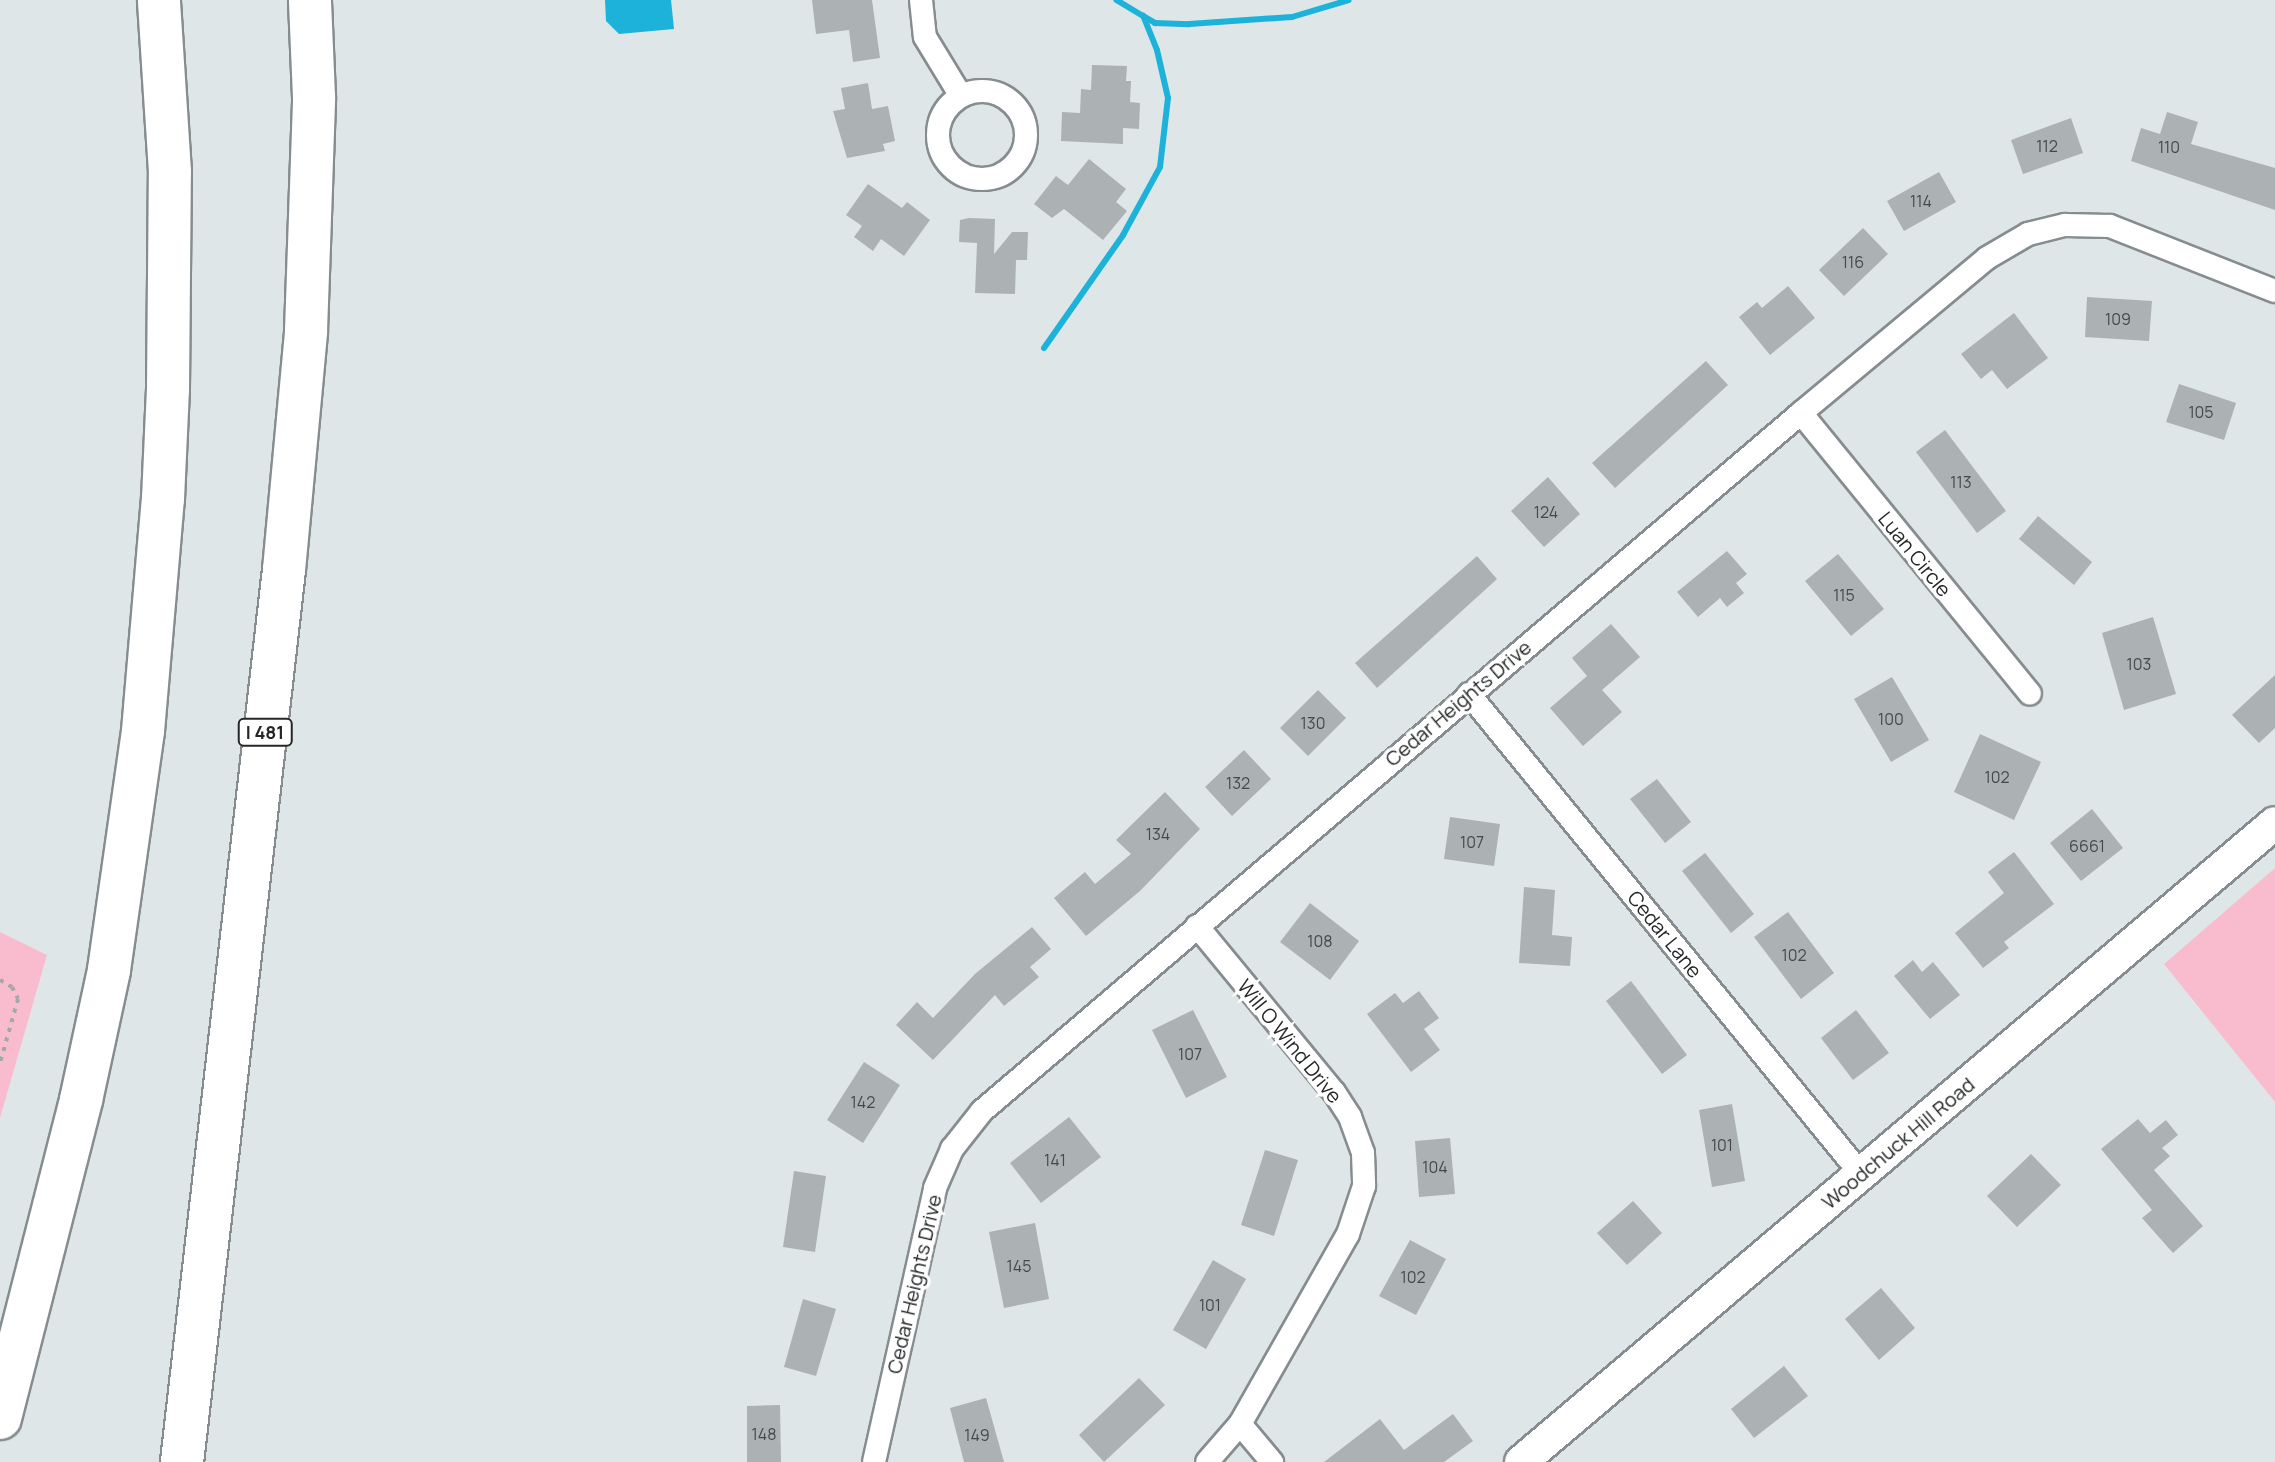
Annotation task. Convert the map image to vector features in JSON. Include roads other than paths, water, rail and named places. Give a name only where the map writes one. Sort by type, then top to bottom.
[{"type":"highway","points":[[0,1418],[81,1100],[109,970],[143,731],[163,499],[168,389],[170,172],[159,0]]},
{"type":"highway","name":"I 481","points":[[182,1462],[284,570],[305,347],[314,97],[310,0]]},
{"type":"street","points":[[921,0],[925,37],[961,96]]},
{"type":"street","name":"Cedar Heights Drive","points":[[874,1462],[935,1188],[952,1149],[982,1111],[1801,413],[1987,258],[2028,234],[2065,225],[2110,226],[2275,291]]},
{"type":"street","name":"Luan Circle","points":[[1801,413],[2030,694]]},
{"type":"street","name":"Cedar Lane","points":[[1469,694],[1861,1174]]},
{"type":"street","name":"Woodchuck Hill Road","points":[[1521,1462],[2275,823]]},
{"type":"street","name":"Will O Wind Drive","points":[[1197,926],[1334,1092],[1350,1117],[1363,1153],[1364,1186],[1348,1234],[1240,1424],[1207,1462]]},
{"type":"street","points":[[1240,1424],[1272,1462]]},
{"type":"water","points":[[605,0],[671,0],[674,29],[619,34],[606,21]]},
{"type":"waterway","points":[[1044,348],[1123,235],[1160,167],[1168,98],[1157,50],[1143,16],[1116,0]]},
{"type":"waterway","points":[[1145,17],[1155,23],[1189,24],[1292,17],[1349,0]]}]
